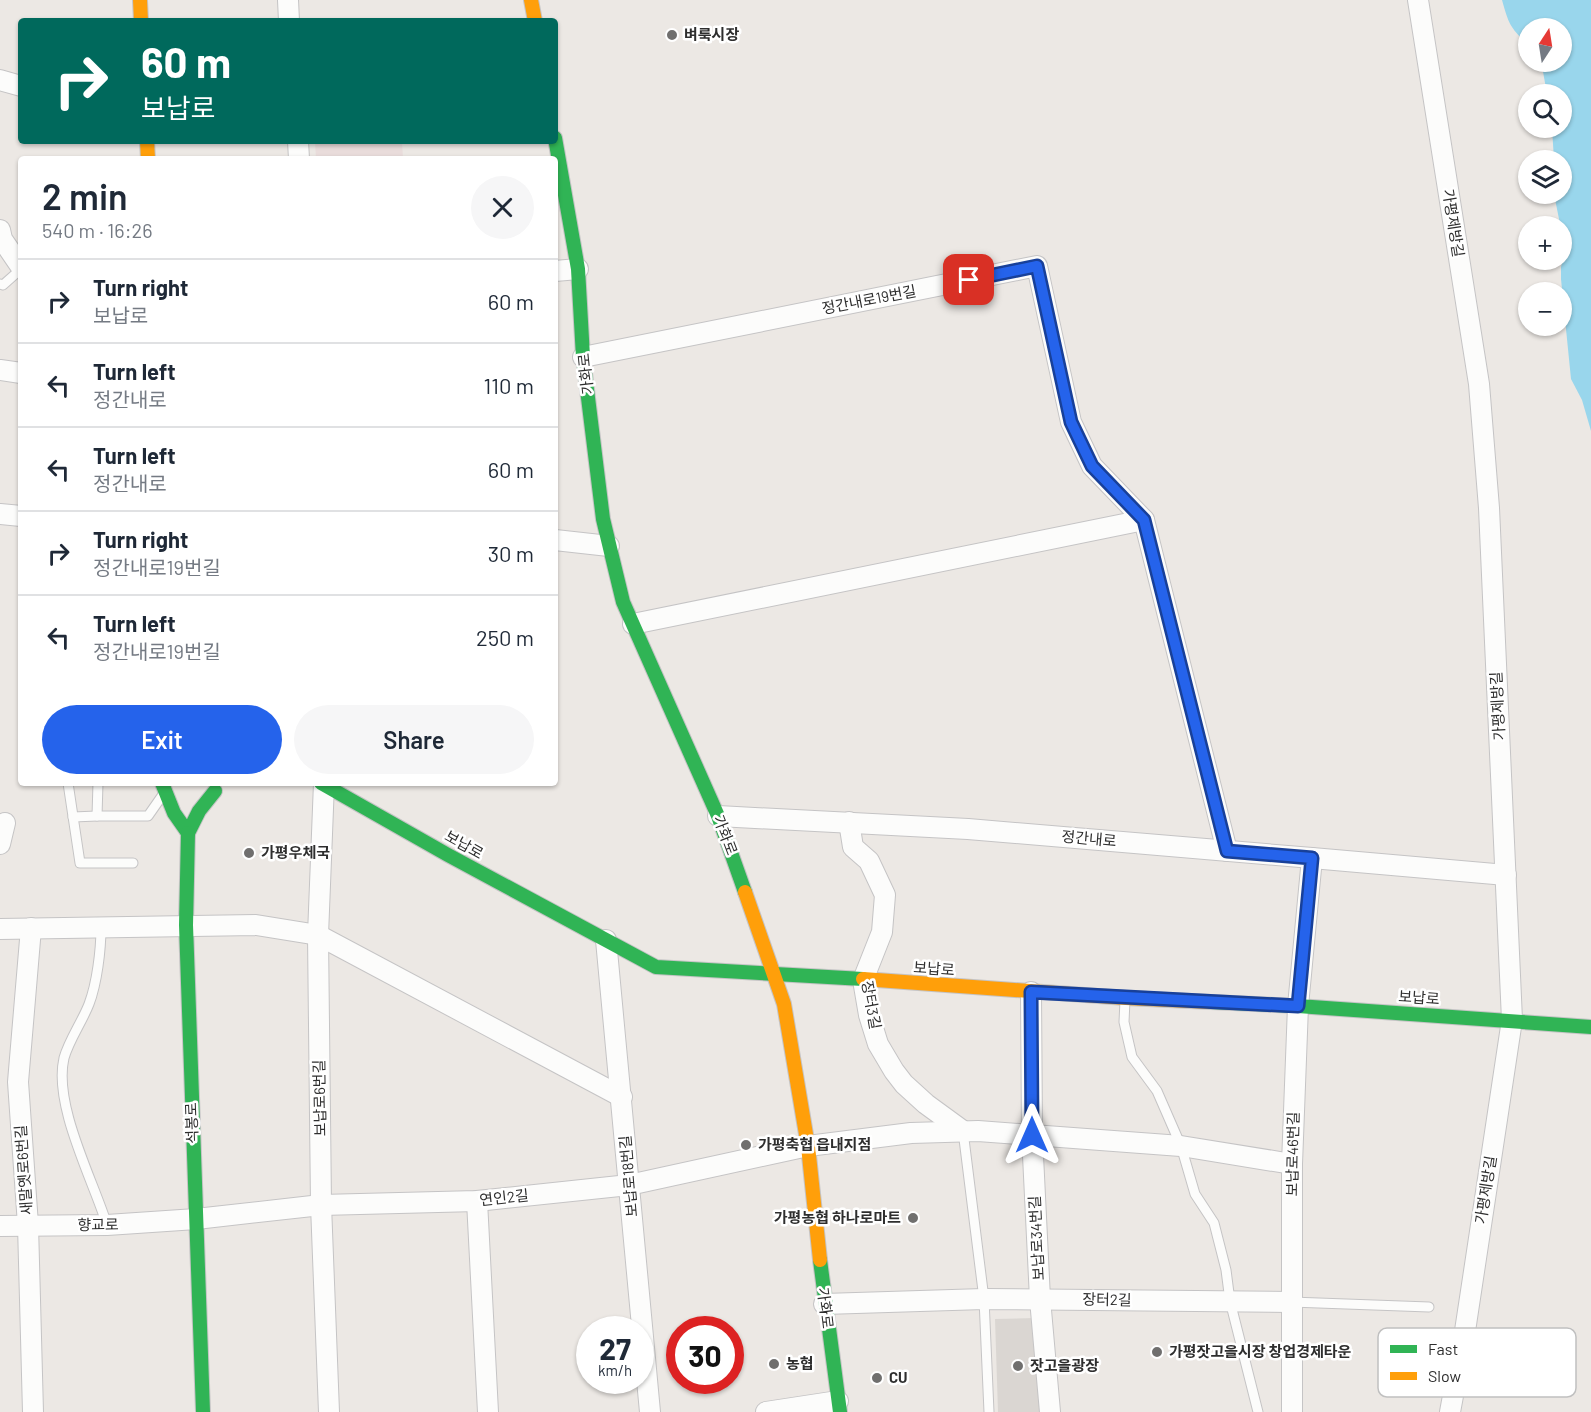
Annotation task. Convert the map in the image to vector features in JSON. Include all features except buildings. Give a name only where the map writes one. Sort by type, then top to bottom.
[{"type":"main road","points":[[140,0],[141,18]]},
{"type":"main road","points":[[531,0],[534,18]]},
{"type":"main road","name":"가화로","points":[[556,144],[578,269],[583,357],[603,519],[609,546],[623,602],[718,816],[784,1004],[808,1146],[824,1304],[839,1407]]},
{"type":"main road","points":[[164,786],[178,795],[188,797],[203,796],[219,787]]},
{"type":"main road","points":[[164,786],[174,813],[188,833],[199,811],[219,787]]},
{"type":"main road","name":"보납로","points":[[327,786],[448,855],[656,967],[1126,998],[1298,1006],[1591,1027]]},
{"type":"main road","name":"석봉로","points":[[188,833],[186,925],[203,1412]]},
{"type":"street","points":[[288,0],[290,18]]},
{"type":"street","name":"가평제방길","points":[[1418,0],[1479,384],[1489,508],[1512,1020],[1465,1328]]},
{"type":"street","points":[[0,80],[18,85]]},
{"type":"street","points":[[0,230],[2,239],[18,263]]},
{"type":"street","name":"정간내로19번길","points":[[583,357],[1037,266],[1071,422],[1092,466],[1144,520],[1227,851]]},
{"type":"street","points":[[558,271],[578,269]]},
{"type":"street","points":[[0,370],[18,373]]},
{"type":"street","points":[[0,514],[18,516]]},
{"type":"street","points":[[633,624],[1144,520]]},
{"type":"street","points":[[558,540],[609,546]]},
{"type":"street","name":"보납로6번길","points":[[323,786],[318,935],[321,1205],[329,1412]]},
{"type":"street","name":"정간내로","points":[[718,816],[968,829],[1506,875]]},
{"type":"street","name":"장터3길","points":[[849,822],[853,847],[869,861],[885,895],[882,932],[863,980],[869,1015],[878,1044],[894,1071],[926,1104],[963,1131]]},
{"type":"street","points":[[0,844],[5,823]]},
{"type":"street","points":[[1298,1006],[1312,858]]},
{"type":"street","points":[[0,929],[256,925],[318,935],[622,1097]]},
{"type":"street","name":"새말옛로6번길","points":[[31,928],[18,1082],[28,1225],[33,1412]]},
{"type":"street","name":"보납로18번길","points":[[606,940],[650,1412]]},
{"type":"street","name":"보납로34번길","points":[[1031,992],[1032,1135],[1040,1299],[1050,1412]]},
{"type":"street","name":"보납로46번길","points":[[1292,1412],[1292,1164],[1298,1006]]},
{"type":"street","points":[[808,1146],[911,1133],[963,1131],[1181,1146],[1292,1164]]},
{"type":"street","name":"연인2길","points":[[196,1219],[321,1205],[477,1201],[629,1185],[808,1146]]},
{"type":"street","points":[[477,1201],[488,1412]]},
{"type":"street","name":"향교로","points":[[0,1226],[107,1226],[196,1219]]},
{"type":"street","name":"장터2길","points":[[824,1304],[984,1299],[1291,1302]]},
{"type":"street","name":"가평제방길","points":[[1450,1412],[1453,1397]]},
{"type":"street","points":[[766,1412],[839,1407]]},
{"type":"lane","points":[[0,284],[3,285],[18,271]]},
{"type":"lane","points":[[68,786],[80,863],[133,863]]},
{"type":"lane","points":[[97,816],[98,786]]},
{"type":"lane","points":[[73,817],[148,816],[164,786]]},
{"type":"lane","points":[[101,927],[101,945],[90,1002],[64,1059],[63,1098],[76,1142],[98,1195],[107,1226]]},
{"type":"lane","points":[[1126,998],[1124,1022],[1132,1057],[1157,1091],[1181,1146],[1195,1194],[1214,1223],[1226,1270],[1230,1301],[1258,1412]]},
{"type":"lane","points":[[963,1131],[984,1299],[989,1412]]},
{"type":"lane","points":[[1291,1302],[1429,1307]]},
{"type":"shaded area","points":[[315,144],[402,144],[403,156],[316,156]]},
{"type":"shaded area","name":"잣고을광장","points":[[1035,1318],[1044,1412],[998,1412],[995,1319]]},
{"type":"water","points":[[1502,0],[1591,0],[1591,431],[1582,400],[1571,379],[1567,336],[1572,336],[1572,282],[1561,282],[1561,279],[1561,270],[1572,270],[1572,216],[1558,216],[1556,204],[1572,204],[1572,150],[1553,150],[1553,138],[1572,138],[1572,84],[1545,84],[1543,72],[1572,72],[1572,18],[1518,18],[1518,35],[1506,15]]},
{"type":"traffic: fast","points":[[556,144],[578,269],[583,357],[603,519],[623,602],[718,816],[745,892]]},
{"type":"traffic: fast","points":[[163,786],[174,813],[188,833],[199,811],[215,791]]},
{"type":"traffic: fast","points":[[326,786],[448,855],[656,967],[863,979]]},
{"type":"traffic: fast","points":[[188,833],[186,925],[203,1412]]},
{"type":"traffic: fast","points":[[1211,1002],[1591,1027]]},
{"type":"traffic: fast","points":[[820,1260],[840,1412]]},
{"type":"traffic: slow","points":[[140,0],[141,18]]},
{"type":"traffic: slow","points":[[531,0],[534,18]]},
{"type":"traffic: slow","points":[[147,144],[148,156]]},
{"type":"traffic: slow","points":[[745,892],[784,1004],[808,1146],[820,1260]]},
{"type":"traffic: slow","points":[[863,979],[1211,1002]]},
{"type":"place","name":"벼룩시장","points":[[672,35]]},
{"type":"place","name":"가평우체국","points":[[249,853]]},
{"type":"place","name":"가평축협 읍내지점","points":[[746,1145]]},
{"type":"place","name":"가평농협 하나로마트","points":[[913,1218]]},
{"type":"place","name":"가평잣고을시장 창업경제타운","points":[[1157,1352]]},
{"type":"place","name":"농협","points":[[774,1364]]},
{"type":"place","name":"잣고을광장","points":[[1018,1366]]},
{"type":"place","name":"CU","points":[[877,1378]]},
{"type":"route","points":[[969,280],[1037,266],[1071,422],[1092,466],[1144,520],[1227,851],[1312,858],[1298,1006],[1031,992],[1032,1135]]}]
